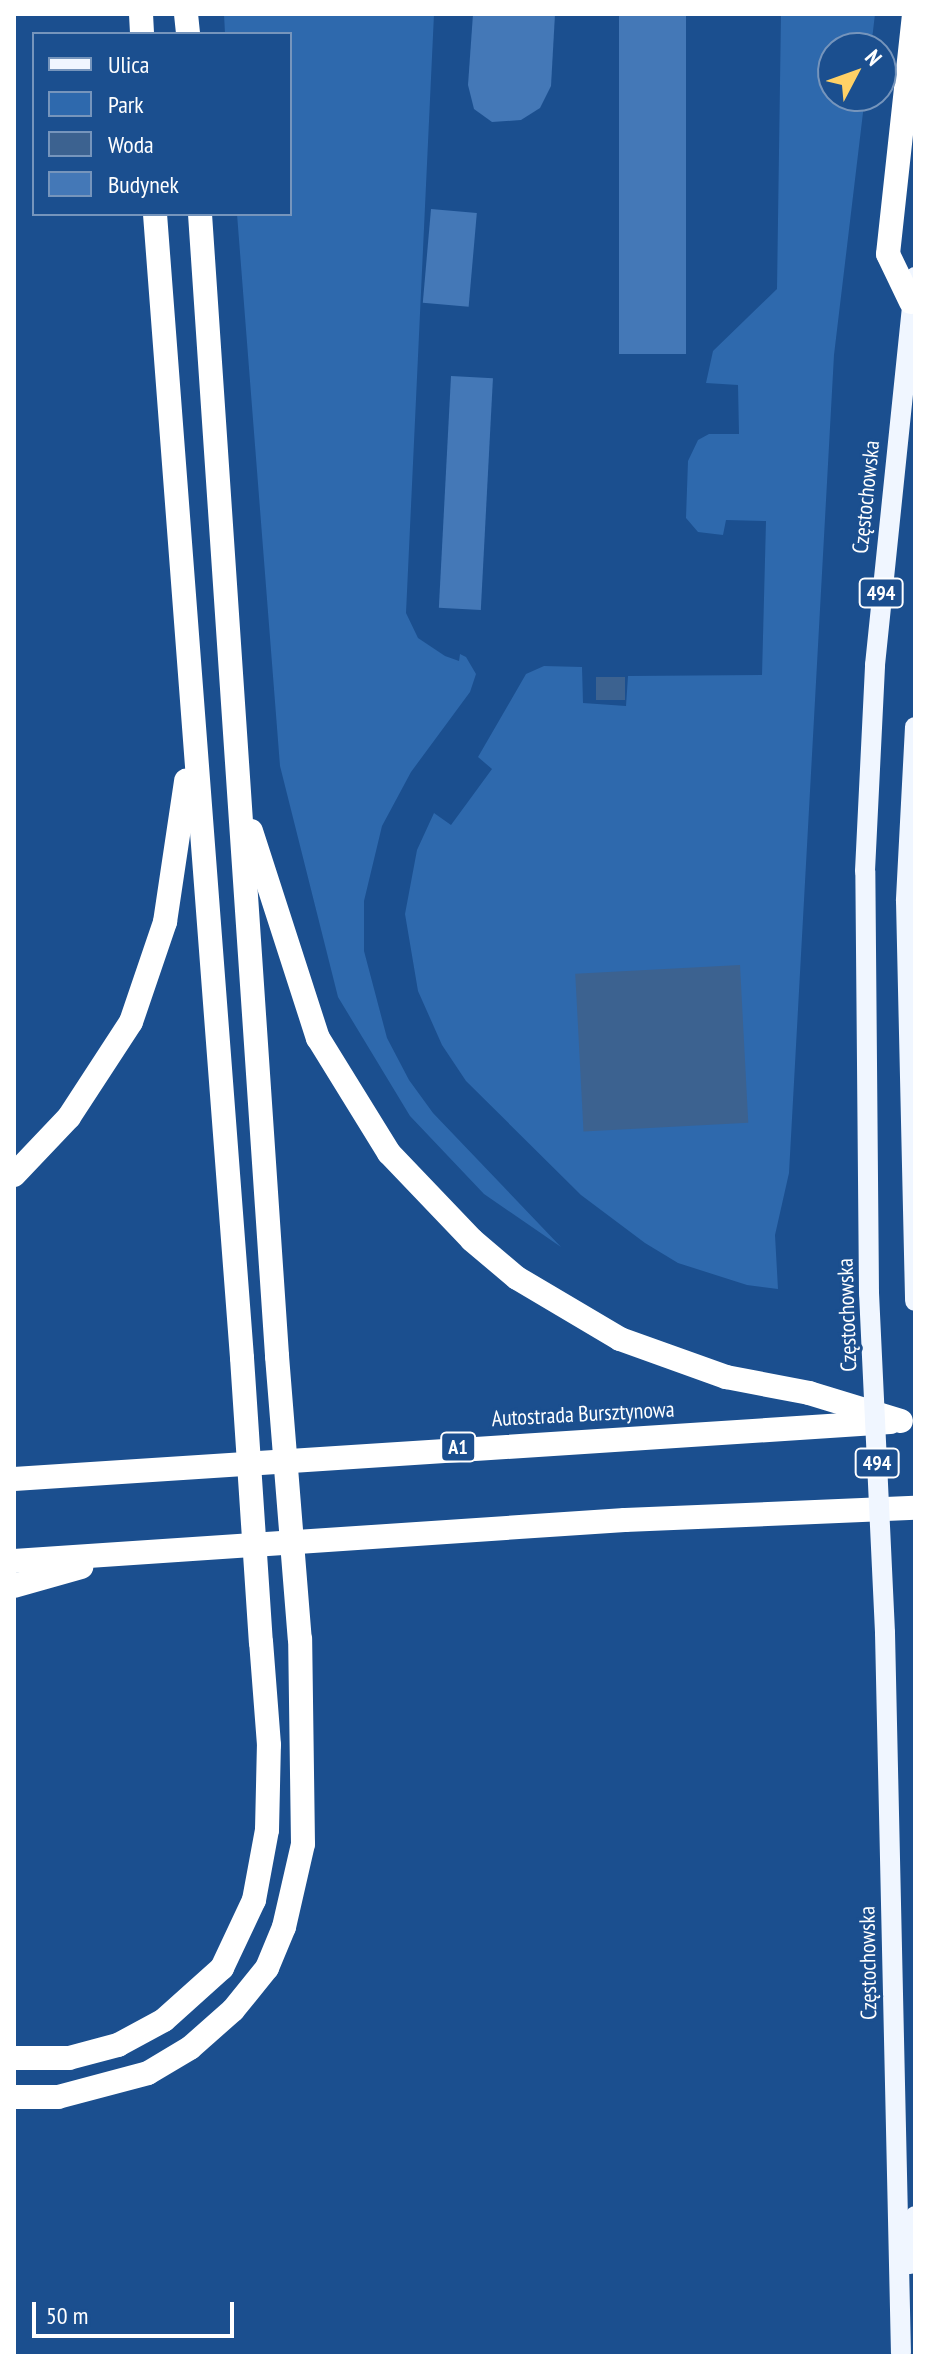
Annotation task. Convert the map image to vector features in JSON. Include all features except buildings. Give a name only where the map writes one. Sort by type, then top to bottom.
[{"type":"highway","points":[[912,299],[888,254],[914,14]]},
{"type":"highway","points":[[14,2058],[69,2058],[118,2045],[164,2020],[222,1968],[254,1900],[267,1830],[269,1745],[211,911],[191,735],[155,216]]},
{"type":"highway","points":[[14,2097],[58,2097],[148,2073],[190,2048],[233,2010],[267,1968],[284,1927],[303,1844],[300,1639],[277,1356],[200,216]]},
{"type":"highway","points":[[14,1175],[69,1117],[131,1022],[156,955],[177,863],[191,735]]},
{"type":"highway","points":[[238,786],[280,932],[318,1038],[389,1153],[441,1211],[517,1278],[620,1339],[726,1377],[809,1393],[908,1421]]},
{"type":"highway","name":"Autostrada Bursztynowa","points":[[14,1479],[908,1421]]},
{"type":"highway","points":[[14,1561],[625,1520],[915,1508]]},
{"type":"highway","points":[[14,1586],[129,1553]]},
{"type":"main road","name":"Częstochowska","points":[[901,2355],[885,1633],[869,1293],[866,855],[875,665],[912,299]]},
{"type":"main road","points":[[915,727],[906,901],[915,1301]]},
{"type":"main road","name":"Częstochowska","points":[[901,2355],[915,2216]]},
{"type":"green space","points":[[224,14],[434,14],[406,613],[418,638],[445,656],[459,661],[460,654],[466,657],[476,674],[470,692],[411,772],[382,826],[364,901],[364,951],[387,1038],[409,1080],[433,1113],[561,1247],[484,1194],[410,1116],[338,997],[280,766],[237,216],[292,216],[292,32],[225,32]]},
{"type":"green space","points":[[781,14],[875,14],[873,32],[817,32],[817,112],[863,112],[834,355],[789,1173],[775,1235],[778,1289],[747,1285],[678,1263],[645,1243],[581,1195],[466,1081],[442,1045],[418,991],[405,914],[417,850],[434,813],[451,825],[492,769],[478,757],[526,674],[544,666],[582,667],[583,703],[626,706],[628,676],[762,675],[766,521],[726,520],[723,535],[698,532],[686,518],[688,461],[698,440],[709,434],[739,434],[738,385],[706,383],[713,351],[777,289]]},
{"type":"water","points":[[596,677],[625,677],[625,700],[596,700]]},
{"type":"water","points":[[740,965],[748,1123],[583,1131],[575,974]]}]
